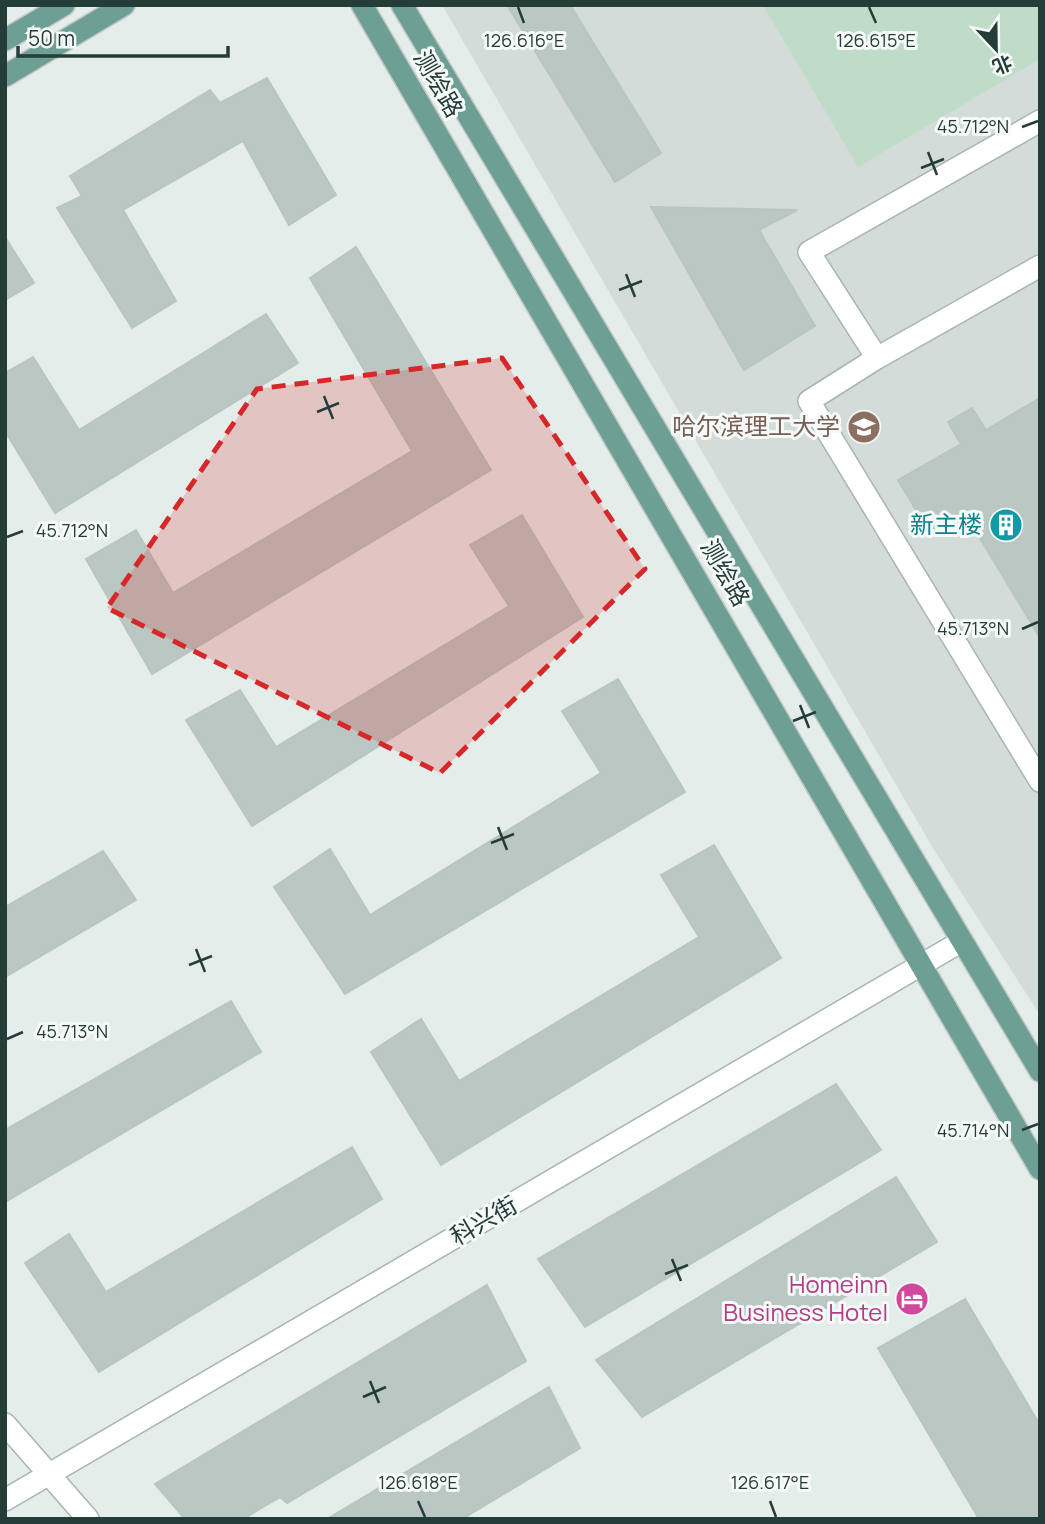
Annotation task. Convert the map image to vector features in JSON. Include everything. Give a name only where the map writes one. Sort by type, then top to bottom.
[{"type":"main road","points":[[5,40],[64,5]]},
{"type":"main road","points":[[5,76],[124,5]]},
{"type":"main road","name":"测绘路","points":[[362,5],[1040,1169]]},
{"type":"main road","name":"测绘路","points":[[402,5],[1037,1062]]},
{"type":"street","points":[[877,358],[809,252],[1040,121]]},
{"type":"street","points":[[1039,269],[877,358],[809,401],[1040,781]]},
{"type":"street","name":"科兴街","points":[[5,1500],[962,941]]},
{"type":"street","points":[[5,1424],[88,1519]]},
{"type":"highlighted area","points":[[502,358],[645,569],[440,773],[107,608],[257,389]]},
{"type":"shaded area","name":"哈尔滨理工大学","points":[[442,5],[1040,5],[1040,1015],[934,850]]},
{"type":"green space","points":[[763,5],[1040,5],[1040,59],[858,167]]},
{"type":"building","points":[[507,5],[570,5],[661,153],[615,182]]},
{"type":"building","points":[[267,78],[336,195],[289,225],[243,141],[123,210],[176,301],[132,328],[57,208],[82,196],[70,176],[210,90],[220,103]]},
{"type":"building","points":[[651,207],[797,210],[759,230],[815,326],[744,370]]},
{"type":"building","points":[[5,237],[34,283],[5,300]]},
{"type":"building","points":[[356,247],[491,470],[152,674],[86,559],[136,530],[173,593],[412,451],[310,278]]},
{"type":"building","points":[[266,314],[298,363],[55,513],[5,431],[5,373],[33,357],[79,430]]},
{"type":"building","name":"新主楼","points":[[1040,398],[1040,638],[966,515],[931,535],[898,480],[961,444],[948,422],[972,408],[986,430]]},
{"type":"building","points":[[522,515],[583,617],[252,826],[186,720],[240,690],[276,747],[509,606],[470,545]]},
{"type":"building","points":[[618,679],[685,792],[345,994],[274,887],[330,849],[370,915],[601,773],[562,711]]},
{"type":"building","points":[[714,845],[781,958],[441,1165],[371,1052],[421,1019],[459,1081],[699,937],[661,875]]},
{"type":"building","points":[[103,851],[136,900],[5,977],[5,907]]},
{"type":"building","points":[[231,1001],[261,1052],[5,1202],[5,1130]]},
{"type":"building","points":[[836,1084],[881,1150],[585,1327],[538,1259]]},
{"type":"building","points":[[352,1147],[382,1199],[99,1372],[25,1263],[69,1234],[106,1292]]},
{"type":"building","points":[[896,1177],[937,1242],[642,1417],[596,1360]]},
{"type":"building","points":[[487,1285],[526,1361],[287,1503],[280,1497],[243,1519],[185,1519],[155,1484]]},
{"type":"building","points":[[965,1299],[1040,1425],[1040,1519],[979,1519],[878,1348]]},
{"type":"building","points":[[549,1387],[580,1448],[462,1519],[327,1519]]},
{"type":"place","name":"哈尔滨理工大学","points":[[864,427]]},
{"type":"place","name":"新主楼","points":[[1006,525]]},
{"type":"place","name":"Homeinn Business Hotel","points":[[912,1299]]}]
